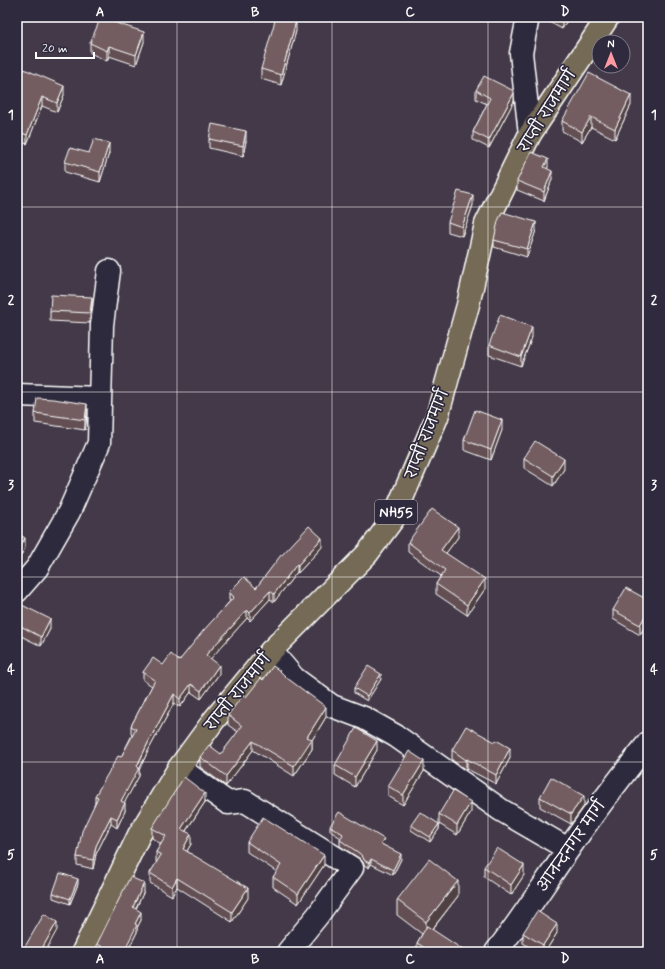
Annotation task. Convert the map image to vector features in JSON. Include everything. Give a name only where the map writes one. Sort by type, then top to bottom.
[{"type":"main road","name":"राप्ती राजमार्ग","points":[[83,952],[139,835],[179,768],[214,720],[271,651],[367,554],[393,519],[437,417],[468,305],[486,224],[530,134],[608,17]]},
{"type":"street","points":[[528,17],[521,53],[530,134]]},
{"type":"street","points":[[17,591],[38,568],[69,512],[99,443],[102,325],[110,272]]},
{"type":"street","points":[[17,395],[100,398]]},
{"type":"street","points":[[271,651],[294,678],[332,706],[364,718],[396,736],[501,810],[568,849]]},
{"type":"street","name":"आनन्दनगर मार्ग","points":[[496,952],[518,924],[568,849],[612,787],[648,743]]},
{"type":"street","points":[[179,768],[228,803],[245,801],[352,868],[318,916],[288,952]]},
{"type":"building","points":[[101,17],[144,32],[136,55],[109,46],[107,51],[90,43]]},
{"type":"building","points":[[276,17],[296,21],[281,75],[261,69]]},
{"type":"building","points":[[24,69],[64,86],[57,103],[42,97],[27,135],[17,131],[17,84]]},
{"type":"building","points":[[589,73],[631,95],[615,129],[591,117],[582,132],[562,121]]},
{"type":"building","points":[[484,76],[514,91],[489,140],[473,132],[490,98],[476,90]]},
{"type":"building","points":[[212,124],[246,131],[243,146],[209,139]]},
{"type":"building","points":[[94,139],[109,143],[100,172],[65,162],[70,148],[89,153]]},
{"type":"building","points":[[531,152],[548,159],[544,167],[552,171],[544,192],[517,181]]},
{"type":"building","points":[[458,191],[473,195],[462,227],[448,222]]},
{"type":"building","points":[[502,212],[536,222],[527,249],[494,240],[498,221]]},
{"type":"building","points":[[51,295],[92,297],[90,313],[50,311]]},
{"type":"building","points":[[500,315],[532,327],[521,357],[489,345]]},
{"type":"building","points":[[37,398],[87,404],[85,420],[35,413]]},
{"type":"building","points":[[17,407],[22,408],[17,424]]},
{"type":"building","points":[[475,410],[502,420],[491,450],[464,440]]},
{"type":"building","points":[[535,441],[564,459],[553,476],[524,458]]},
{"type":"building","points":[[432,509],[458,527],[441,550],[485,579],[467,605],[436,584],[445,570],[408,542]]},
{"type":"building","points":[[309,526],[322,538],[298,565],[297,564],[274,594],[270,591],[250,613],[247,610],[206,655],[219,665],[201,691],[191,684],[180,699],[174,694],[148,743],[137,766],[139,768],[121,801],[125,803],[117,819],[111,816],[96,846],[93,860],[77,857],[82,831],[98,797],[95,796],[118,756],[121,757],[136,729],[131,726],[155,680],[143,672],[153,658],[163,665],[171,654],[179,661],[203,631],[234,597],[229,592],[244,577],[256,588],[281,555]]},
{"type":"building","points":[[17,533],[25,538],[17,553]]},
{"type":"building","points":[[626,588],[648,600],[648,611],[640,625],[613,610]]},
{"type":"building","points":[[18,603],[50,619],[41,637],[17,624]]},
{"type":"building","points":[[273,666],[326,707],[307,737],[312,739],[294,766],[253,741],[226,776],[200,757],[209,745],[221,754],[242,726],[228,715],[243,695],[246,697],[261,678],[263,680]]},
{"type":"building","points":[[368,666],[381,674],[367,696],[354,688]]},
{"type":"building","points":[[466,726],[495,742],[496,740],[510,748],[496,775],[467,759],[466,760],[452,750]]},
{"type":"building","points":[[356,728],[377,741],[355,777],[335,765]]},
{"type":"building","points":[[409,751],[424,761],[403,795],[388,786]]},
{"type":"building","points":[[184,777],[205,793],[181,829],[191,834],[183,849],[248,888],[232,912],[177,878],[172,887],[150,873],[161,855],[156,852],[166,836],[152,828]]},
{"type":"building","points":[[551,777],[584,796],[571,814],[540,797]]},
{"type":"building","points":[[453,791],[471,802],[457,825],[439,814]]},
{"type":"building","points":[[339,812],[384,839],[381,844],[401,854],[393,870],[371,859],[369,863],[364,860],[359,853],[340,840],[343,834],[330,826]]},
{"type":"building","points":[[420,812],[439,824],[430,837],[411,825]]},
{"type":"building","points":[[263,817],[324,855],[298,894],[273,877],[281,865],[247,842]]},
{"type":"building","points":[[497,848],[524,865],[511,885],[484,867]]},
{"type":"building","points":[[429,859],[458,881],[426,922],[397,900]]},
{"type":"building","points":[[60,873],[78,879],[70,899],[53,893]]},
{"type":"building","points":[[130,877],[144,883],[133,907],[141,912],[135,924],[137,925],[125,952],[103,952],[105,948],[97,944]]},
{"type":"building","points":[[537,911],[557,924],[543,945],[523,933]]},
{"type":"building","points":[[44,914],[57,922],[40,952],[27,952],[23,950]]},
{"type":"building","points":[[427,926],[462,949],[460,952],[431,952],[417,943]]}]
